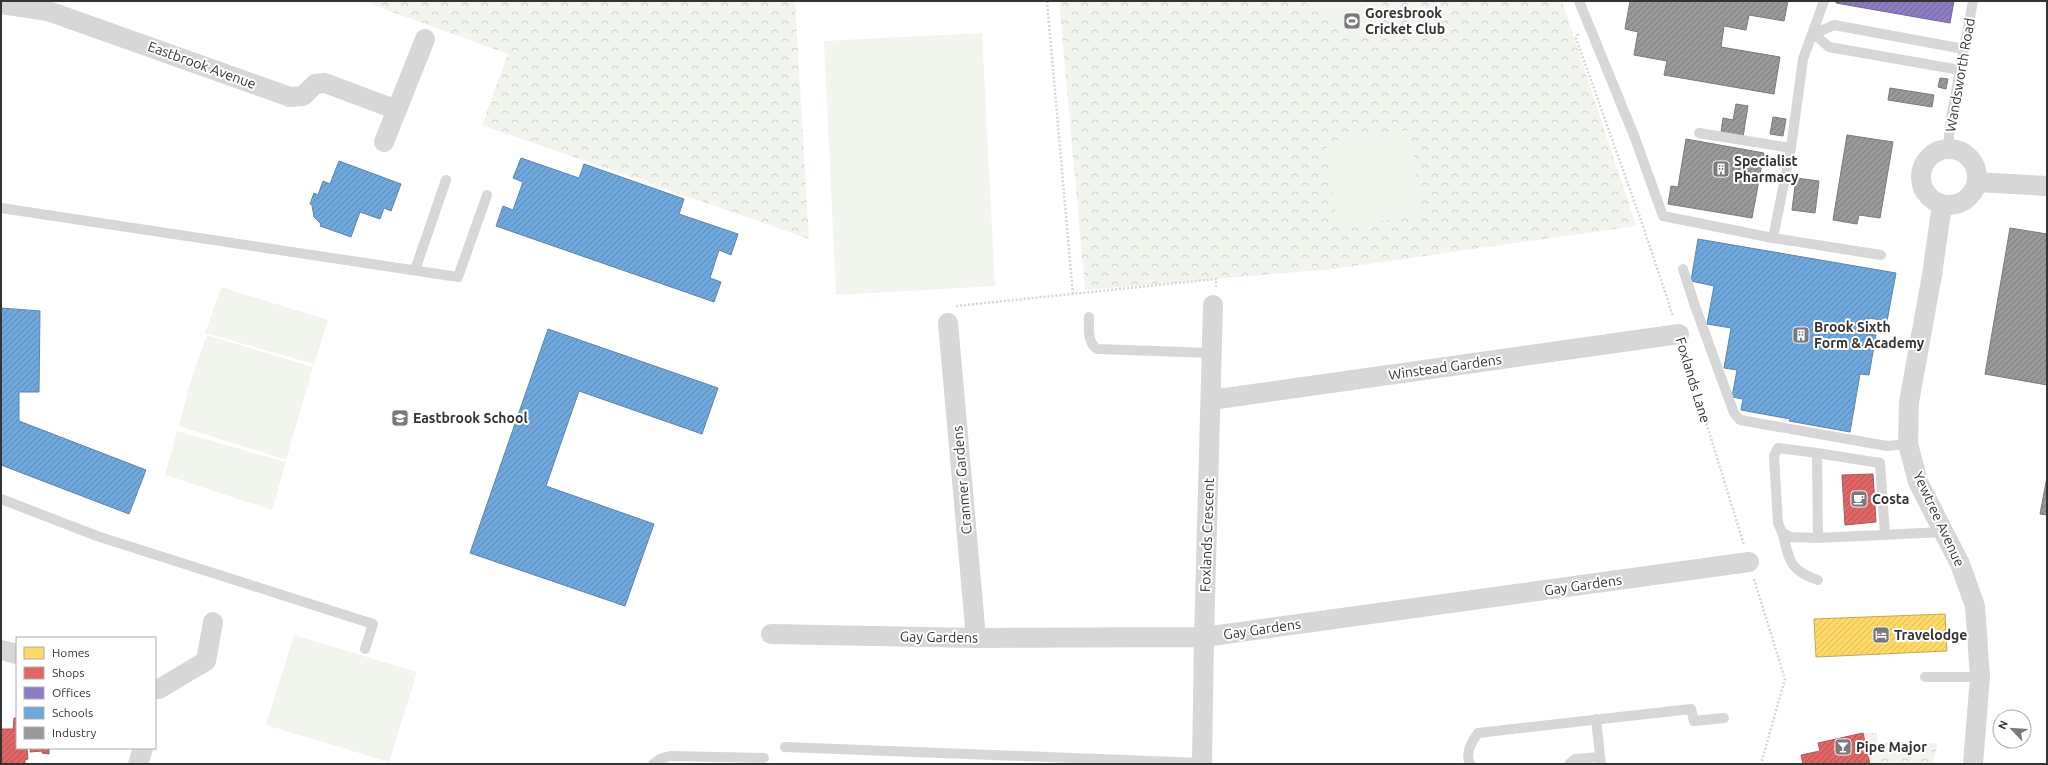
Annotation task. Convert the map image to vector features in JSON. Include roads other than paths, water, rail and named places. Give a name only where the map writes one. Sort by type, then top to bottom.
[{"type":"street","name":"Eastbrook Avenue","points":[[1,4],[48,11],[290,97],[303,96],[316,84],[325,83],[397,110]]},
{"type":"street","points":[[384,142],[425,39]]},
{"type":"street","points":[[1948,149],[1960,152],[1970,159],[1977,174],[1977,182],[1974,190],[1968,198],[1960,203],[1951,205],[1942,204],[1934,200],[1923,186],[1922,169],[1932,155],[1948,149]]},
{"type":"street","points":[[1977,182],[2047,186]]},
{"type":"street","name":"Yewtree Avenue","points":[[1942,204],[1932,275],[1909,402],[1908,444],[1918,482],[1960,564],[1975,606],[1980,677],[1973,764]]},
{"type":"street","name":"Foxlands Crescent","points":[[1202,764],[1213,305]]},
{"type":"street","name":"Cranmer Gardens","points":[[948,322],[976,638]]},
{"type":"street","name":"Winstead Gardens","points":[[1211,400],[1679,334]]},
{"type":"street","name":"Gay Gardens","points":[[771,634],[976,638],[1204,637],[1749,562]]},
{"type":"street","points":[[156,693],[206,661],[213,622]]},
{"type":"street","points":[[1,650],[16,654]]},
{"type":"street","points":[[138,764],[143,749]]},
{"type":"lane","points":[[1579,1],[1635,138],[1663,216],[1773,238],[1881,255]]},
{"type":"lane","points":[[1773,238],[1790,148],[1803,59],[1814,34],[1824,1]]},
{"type":"lane","name":"Wandsworth Road","points":[[1948,149],[1950,124],[1973,1]]},
{"type":"lane","points":[[1814,34],[1834,25],[1964,49]]},
{"type":"lane","points":[[1814,34],[1829,47],[1960,70]]},
{"type":"lane","points":[[1699,133],[1790,148]]},
{"type":"lane","points":[[415,270],[446,180]]},
{"type":"lane","points":[[1,208],[458,277],[487,195]]},
{"type":"lane","points":[[1684,270],[1734,413],[1740,420],[1772,428],[1886,446],[1908,444]]},
{"type":"lane","points":[[1089,318],[1092,346],[1097,349],[1212,353]]},
{"type":"lane","points":[[1818,580],[1802,575],[1796,569],[1789,559],[1778,523],[1774,456],[1778,448],[1880,462],[1885,535]]},
{"type":"lane","points":[[1817,453],[1818,538]]},
{"type":"lane","points":[[1,499],[97,536],[373,624],[365,649]]},
{"type":"lane","points":[[1782,532],[1790,537],[1818,538],[1943,532]]},
{"type":"lane","points":[[1925,677],[1980,677]]},
{"type":"lane","points":[[1470,764],[1468,759],[1472,741],[1478,733],[1691,709],[1694,721],[1724,718]]},
{"type":"lane","points":[[1569,764],[1575,759],[1601,760],[1596,719]]},
{"type":"lane","points":[[785,747],[1137,759],[1202,764]]},
{"type":"lane","points":[[653,764],[660,759],[670,756],[764,758]]},
{"type":"place","name":"Goresbrook Cricket Club","points":[[1352,21]]},
{"type":"place","name":"Specialist Pharmacy","points":[[1721,169]]},
{"type":"place","name":"Brook Sixth Form & Academy","points":[[1801,335]]},
{"type":"place","name":"Eastbrook School","points":[[400,418]]},
{"type":"place","name":"Costa","points":[[1859,499]]},
{"type":"place","name":"Travelodge","points":[[1881,635]]},
{"type":"place","name":"Pipe Major","points":[[1843,747]]}]
